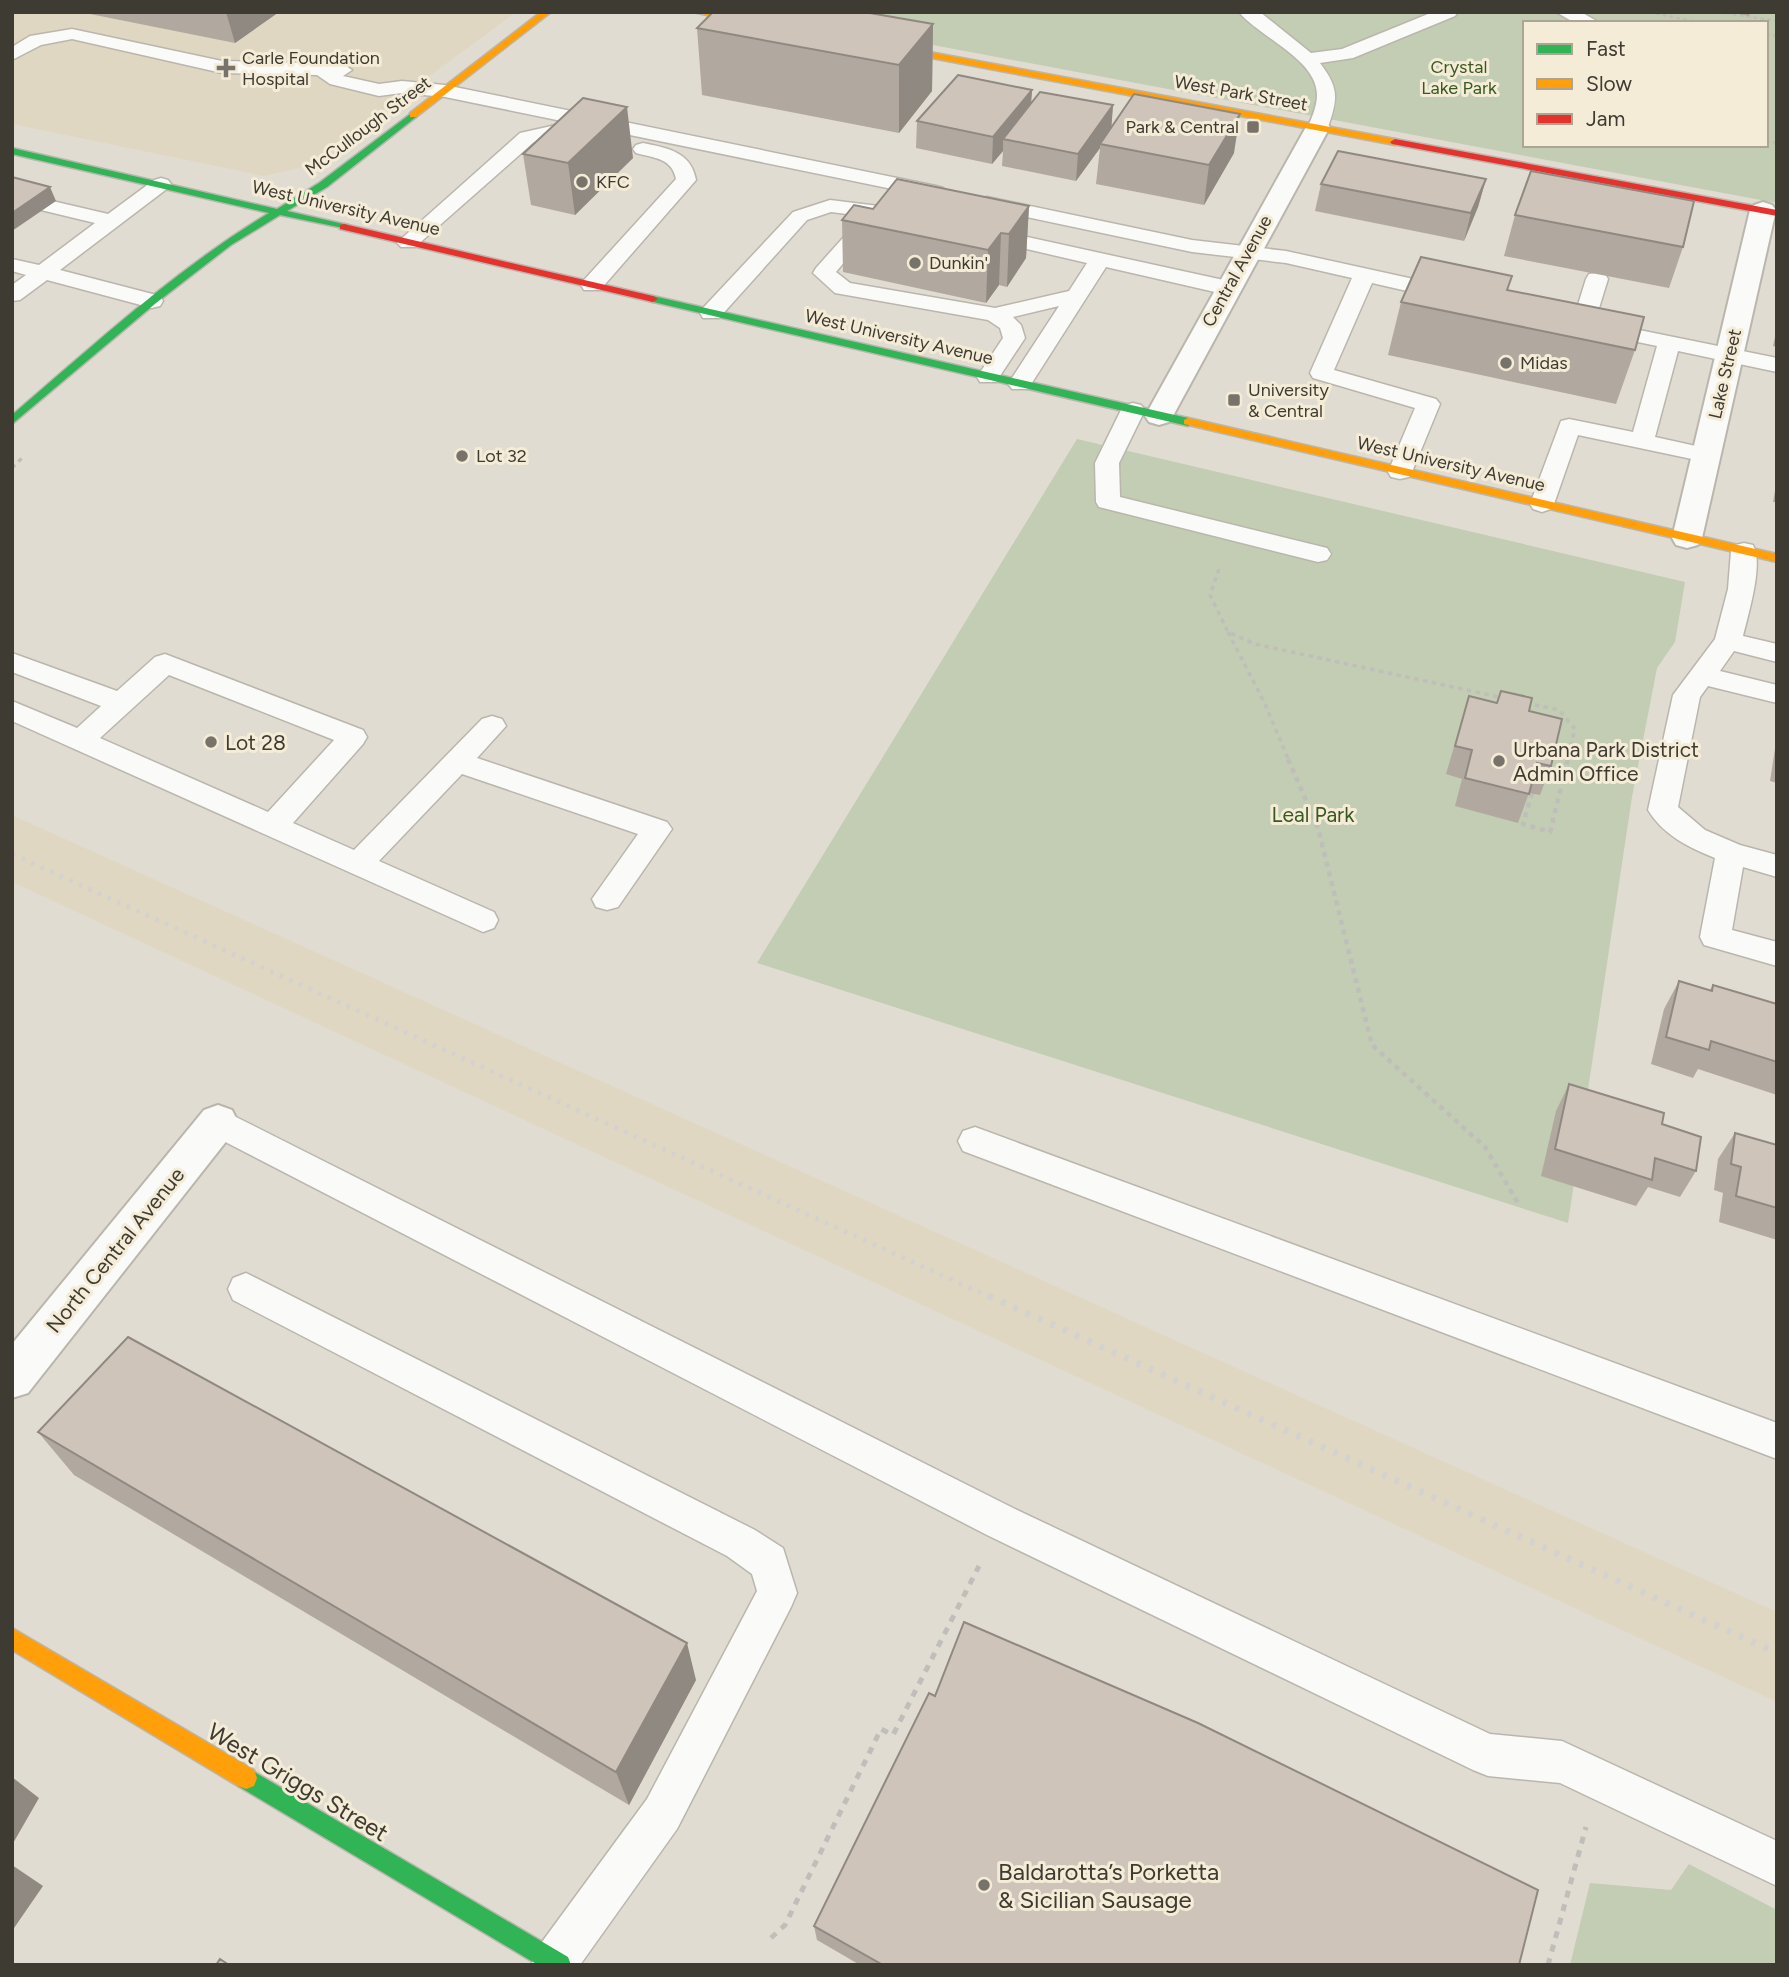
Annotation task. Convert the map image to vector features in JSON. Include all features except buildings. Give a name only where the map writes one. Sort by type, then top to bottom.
[{"type":"street","name":"McCullough Street","points":[[12,421],[152,301],[227,243],[281,213],[329,181],[547,12]]},
{"type":"street","points":[[697,12],[779,27]]},
{"type":"street","name":"West Park Street","points":[[860,42],[1770,212]]},
{"type":"street","name":"Central Avenue","points":[[1158,416],[1318,127]]},
{"type":"street","name":"West University Avenue","points":[[12,151],[1777,558]]},
{"type":"street","name":"Lake Street","points":[[1687,538],[1729,355],[1770,212]]},
{"type":"street","name":"North Central Avenue","points":[[12,1378],[218,1122]]},
{"type":"street","name":"West Griggs Street","points":[[12,1638],[558,1963]]},
{"type":"lane","points":[[1248,12],[1306,59],[1326,88],[1326,104],[1318,127]]},
{"type":"lane","points":[[1306,59],[1346,54],[1449,12]]},
{"type":"lane","points":[[1565,12],[1586,21]]},
{"type":"lane","points":[[12,55],[36,40],[72,34],[222,67],[324,72],[337,80],[379,90],[402,87],[445,91],[1192,246],[1286,257],[1474,299]]},
{"type":"lane","points":[[408,243],[517,143],[534,134],[556,131],[671,155],[685,170],[685,180],[592,285]]},
{"type":"lane","points":[[12,295],[161,184]]},
{"type":"lane","points":[[48,206],[112,221]]},
{"type":"lane","points":[[711,313],[800,216],[831,206],[911,221],[885,223],[857,234],[824,273],[843,288],[995,315],[1079,295]]},
{"type":"lane","points":[[965,230],[1228,288]]},
{"type":"lane","points":[[64,231],[89,238]]},
{"type":"lane","points":[[1020,384],[1100,259]]},
{"type":"lane","points":[[12,265],[152,301]]},
{"type":"lane","points":[[1365,274],[1321,373],[1428,404],[1400,472]]},
{"type":"lane","points":[[1597,279],[1576,323],[1777,365]]},
{"type":"lane","points":[[988,377],[1014,338],[1010,325],[995,315]]},
{"type":"lane","points":[[1642,442],[1669,343]]},
{"type":"lane","points":[[1133,410],[1107,463],[1108,502],[1318,554]]},
{"type":"lane","points":[[1542,504],[1569,426],[1706,455]]},
{"type":"lane","points":[[1744,551],[1741,589],[1728,641],[1687,695],[1663,810],[1695,838],[1731,853],[1777,866]]},
{"type":"lane","points":[[1728,641],[1777,653]]},
{"type":"lane","points":[[12,662],[121,703]]},
{"type":"lane","points":[[81,740],[165,663],[353,737],[273,826]]},
{"type":"lane","points":[[1703,676],[1777,694]]},
{"type":"lane","points":[[12,710],[483,920]]},
{"type":"lane","points":[[358,864],[492,726]]},
{"type":"lane","points":[[457,762],[657,829],[607,899]]},
{"type":"lane","points":[[1731,853],[1716,937],[1777,954]]},
{"type":"lane","points":[[218,1122],[1001,1522],[1450,1737],[1488,1755],[1562,1762],[1777,1864]]},
{"type":"lane","points":[[975,1141],[1777,1441]]},
{"type":"lane","points":[[246,1289],[741,1543],[769,1562],[777,1593],[662,1814],[558,1963]]},
{"type":"path","points":[[1649,12],[1692,21]]},
{"type":"path","points":[[1719,12],[1777,21]]},
{"type":"path","points":[[1219,569],[1210,595],[1265,704],[1318,828],[1372,1045],[1485,1147],[1519,1205]]},
{"type":"path","points":[[1228,632],[1255,644],[1511,700]]},
{"type":"path","points":[[1524,703],[1559,710],[1575,729],[1550,832],[1523,824],[1532,793]]},
{"type":"path","points":[[771,1938],[785,1925],[881,1729],[893,1735],[979,1565]]},
{"type":"path","points":[[1548,1965],[1588,1823]]},
{"type":"shaded area","name":"Carle Foundation Hospital","points":[[12,12],[516,12],[308,166],[264,176],[12,124]]},
{"type":"shaded area","points":[[12,815],[1777,1612],[1777,1702],[12,882]]},
{"type":"green space","name":"Crystal Lake Park","points":[[755,12],[1777,12],[1777,203]]},
{"type":"green space","name":"Leal Park","points":[[1077,439],[1685,582],[1675,642],[1657,668],[1632,797],[1568,1223],[757,963]]},
{"type":"green space","points":[[1689,1864],[1777,1910],[1777,1965],[1570,1965],[1590,1883],[1671,1890]]},
{"type":"railway","points":[[12,854],[992,1298]]},
{"type":"railway","points":[[989,1296],[1777,1653]]},
{"type":"traffic: fast","points":[[12,421],[152,301],[227,243],[323,185],[413,115]]},
{"type":"traffic: fast","points":[[12,151],[344,227]]},
{"type":"traffic: fast","points":[[653,299],[1188,422]]},
{"type":"traffic: fast","points":[[246,1778],[560,1965]]},
{"type":"traffic: slow","points":[[413,115],[547,12]]},
{"type":"traffic: slow","points":[[697,12],[763,24]]},
{"type":"traffic: slow","points":[[881,46],[1395,142]]},
{"type":"traffic: slow","points":[[1188,422],[1777,558]]},
{"type":"traffic: slow","points":[[12,1638],[246,1778]]},
{"type":"traffic: jam","points":[[1395,142],[1777,213]]},
{"type":"traffic: jam","points":[[344,227],[653,299]]},
{"type":"place","name":"Carle Foundation Hospital","points":[[226,68]]},
{"type":"place","name":"Park & Central","points":[[1253,127]]},
{"type":"place","name":"KFC","points":[[582,182]]},
{"type":"place","name":"Dunkin'","points":[[915,263]]},
{"type":"place","name":"Midas","points":[[1506,363]]},
{"type":"place","name":"University & Central","points":[[1234,400]]},
{"type":"place","name":"Lot 32","points":[[462,456]]},
{"type":"place","name":"Lot 28","points":[[211,742]]},
{"type":"place","name":"Urbana Park District Admin Office","points":[[1499,761]]},
{"type":"place","name":"Baldarotta’s Porketta & Sicilian Sausage","points":[[984,1885]]}]
